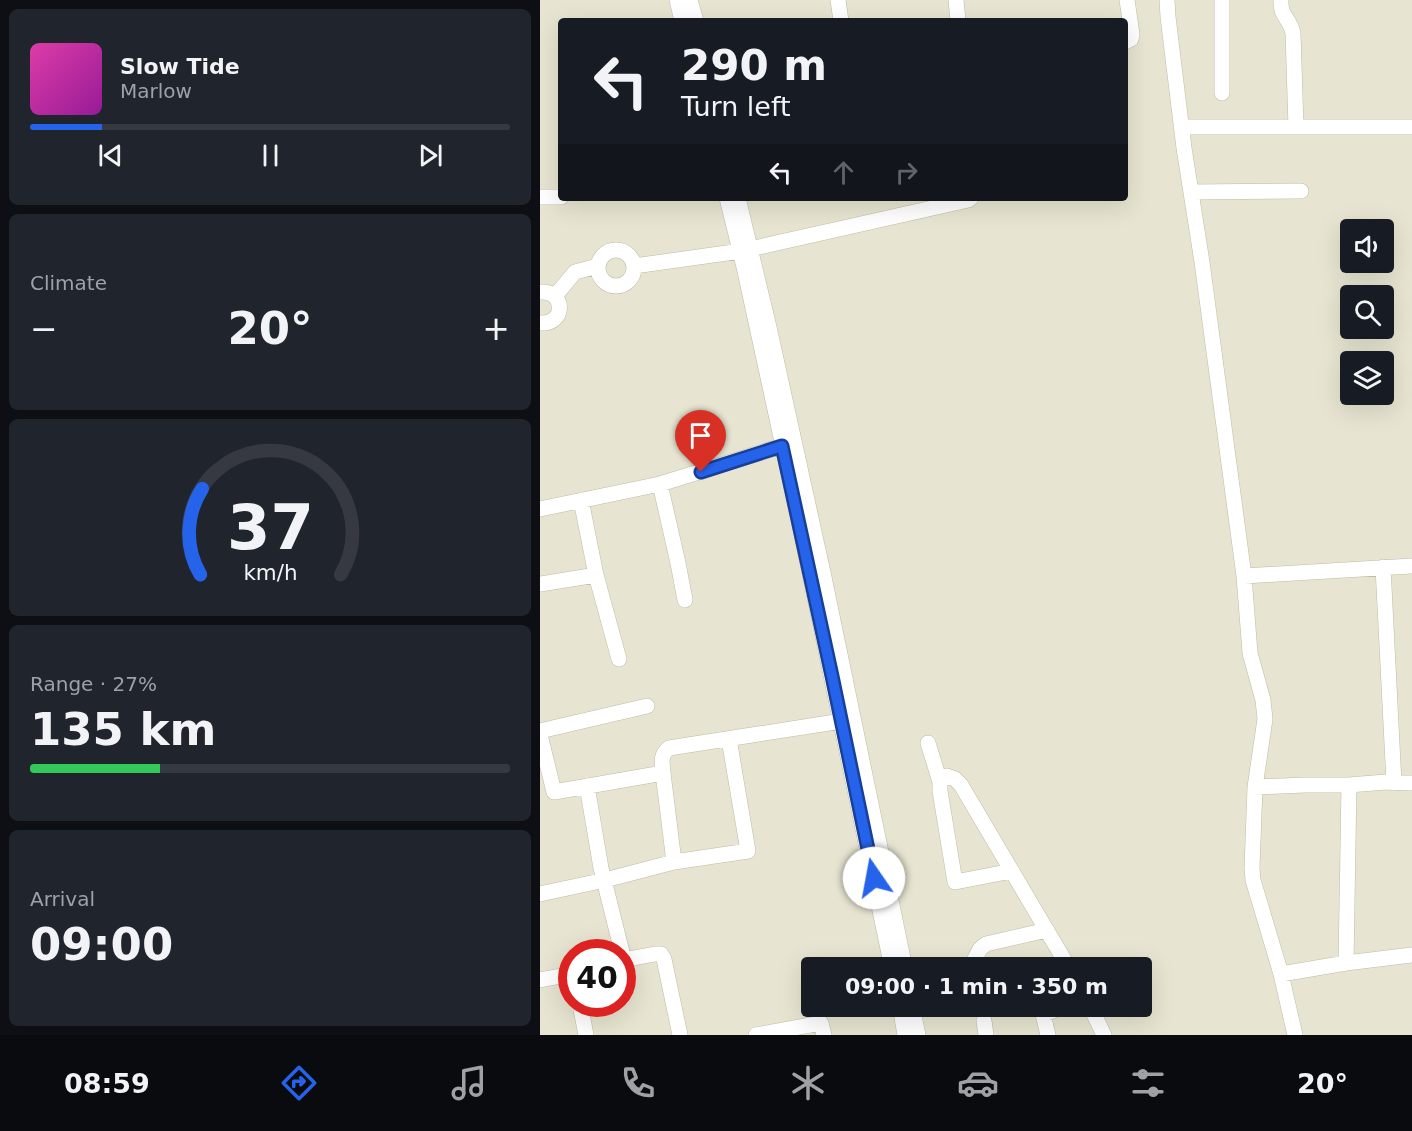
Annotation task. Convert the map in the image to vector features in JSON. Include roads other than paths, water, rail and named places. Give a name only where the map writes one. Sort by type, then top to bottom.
[{"type":"street","points":[[677,0],[681,18]]},
{"type":"street","points":[[690,0],[695,18]]},
{"type":"street","points":[[838,0],[841,18]]},
{"type":"street","points":[[956,0],[958,18]]},
{"type":"street","points":[[1127,0],[1132,34],[1128,40]]},
{"type":"street","points":[[1167,0],[1181,127],[1244,576],[1250,653],[1263,700],[1265,719],[1255,787],[1253,880],[1281,974],[1294,1035]]},
{"type":"street","points":[[1222,0],[1222,93]]},
{"type":"street","points":[[1281,0],[1282,14],[1290,23],[1293,33],[1296,127]]},
{"type":"street","points":[[1181,127],[1412,127]]},
{"type":"street","points":[[1191,192],[1301,191]]},
{"type":"street","points":[[540,197],[558,197]]},
{"type":"street","points":[[728,201],[746,250],[772,339],[903,957]]},
{"type":"street","points":[[738,201],[782,446],[842,721],[890,957]]},
{"type":"street","points":[[634,266],[746,250],[964,201]]},
{"type":"street","points":[[614,251],[629,256],[634,272],[632,278],[622,285],[610,285],[598,272],[598,266],[603,256],[614,251]]},
{"type":"street","points":[[555,296],[575,272],[598,266]]},
{"type":"street","points":[[540,292],[555,296],[560,306],[558,316],[550,322],[540,323]]},
{"type":"street","points":[[540,509],[660,484],[782,446]]},
{"type":"street","points":[[660,484],[685,600]]},
{"type":"street","points":[[582,501],[596,575],[619,659]]},
{"type":"street","points":[[1244,576],[1412,566]]},
{"type":"street","points":[[1383,567],[1395,783]]},
{"type":"street","points":[[540,584],[596,575]]},
{"type":"street","points":[[647,706],[540,733],[547,793],[663,773]]},
{"type":"street","points":[[674,862],[663,773],[664,752],[669,748],[842,721]]},
{"type":"street","points":[[540,894],[674,862],[748,851],[729,739]]},
{"type":"street","points":[[928,743],[940,782],[939,791],[955,882],[1012,871]]},
{"type":"street","points":[[940,782],[947,776],[955,779],[961,785],[1063,957]]},
{"type":"street","points":[[1255,787],[1412,783]]},
{"type":"street","points":[[1346,963],[1349,785]]},
{"type":"street","points":[[587,786],[618,939]]},
{"type":"street","points":[[976,957],[980,949],[991,942],[1047,930]]},
{"type":"street","points":[[636,956],[661,954],[664,959],[680,1035]]},
{"type":"street","points":[[1281,974],[1412,955]]},
{"type":"street","points":[[540,980],[558,977]]},
{"type":"street","points":[[583,1017],[586,1035]]},
{"type":"street","points":[[902,1017],[905,1035]]},
{"type":"street","points":[[914,1017],[918,1035]]},
{"type":"street","points":[[1044,1017],[1048,1035]]},
{"type":"street","points":[[1095,1017],[1104,1035]]},
{"type":"street","points":[[756,1035],[821,1023],[824,1035]]}]
